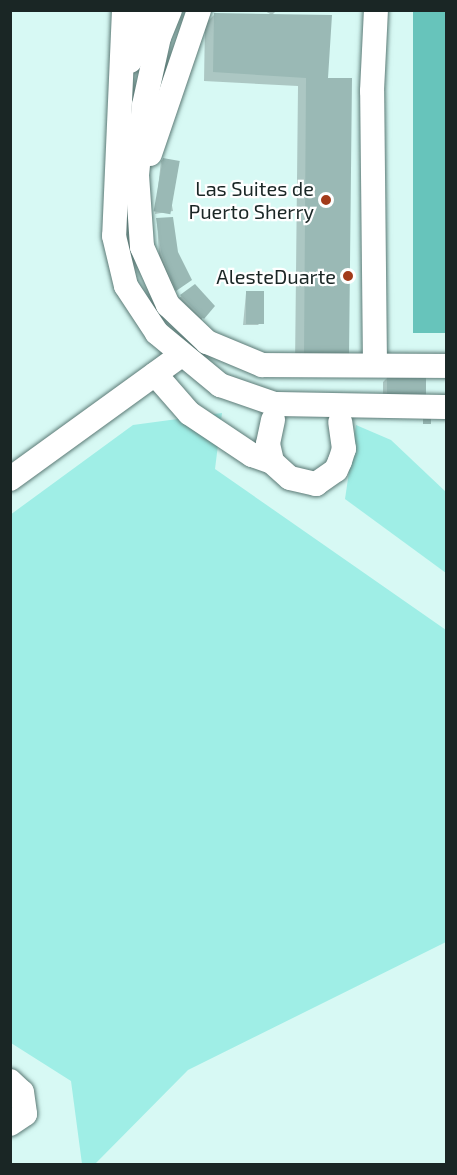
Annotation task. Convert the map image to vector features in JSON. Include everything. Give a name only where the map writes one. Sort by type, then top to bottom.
[{"type":"street","points":[[124,10],[123,80],[116,165],[114,236],[126,286],[157,333],[181,355],[212,378],[275,404],[447,407]]},
{"type":"street","points":[[134,51],[136,10]]},
{"type":"street","points":[[123,80],[148,10]]},
{"type":"street","points":[[170,10],[159,37],[144,105],[137,175],[138,216],[142,247],[168,305],[186,325],[229,354],[262,365],[446,364]]},
{"type":"street","points":[[138,216],[156,132],[199,10]]},
{"type":"street","points":[[375,364],[372,91],[376,10]]},
{"type":"street","points":[[212,378],[229,354]]},
{"type":"street","points":[[10,479],[181,355]]},
{"type":"street","points":[[155,374],[189,413],[252,455],[272,462],[290,478],[303,482],[316,484],[336,470],[344,449],[340,422]]},
{"type":"street","points":[[272,462],[268,444],[273,420]]},
{"type":"street","points":[[10,1081],[22,1092],[25,1114],[10,1124]]},
{"type":"shaded area","points":[[413,11],[446,11],[446,333],[413,333]]},
{"type":"shaded area","points":[[222,413],[215,469],[446,630],[446,942],[188,1070],[95,1164],[82,1164],[71,1081],[11,1043],[10,515],[133,425]]},
{"type":"shaded area","points":[[356,425],[391,440],[446,492],[446,573],[345,499]]},
{"type":"building","points":[[214,13],[332,15],[328,78],[352,78],[349,357],[304,357],[306,78],[213,72]]},
{"type":"building","points":[[163,158],[180,161],[170,214],[154,211]]},
{"type":"building","points":[[173,217],[178,252],[192,280],[176,291],[161,252],[156,218]]},
{"type":"building","points":[[195,284],[215,306],[204,319],[180,295]]},
{"type":"building","points":[[246,291],[264,291],[264,324],[246,324]]},
{"type":"building","points":[[387,376],[426,376],[426,395],[387,395]]},
{"type":"building","points":[[423,419],[431,419],[431,424],[423,424]]},
{"type":"place","name":"Las Suites de Puerto Sherry","points":[[326,200]]},
{"type":"place","name":"AlesteDuarte","points":[[348,276]]}]
